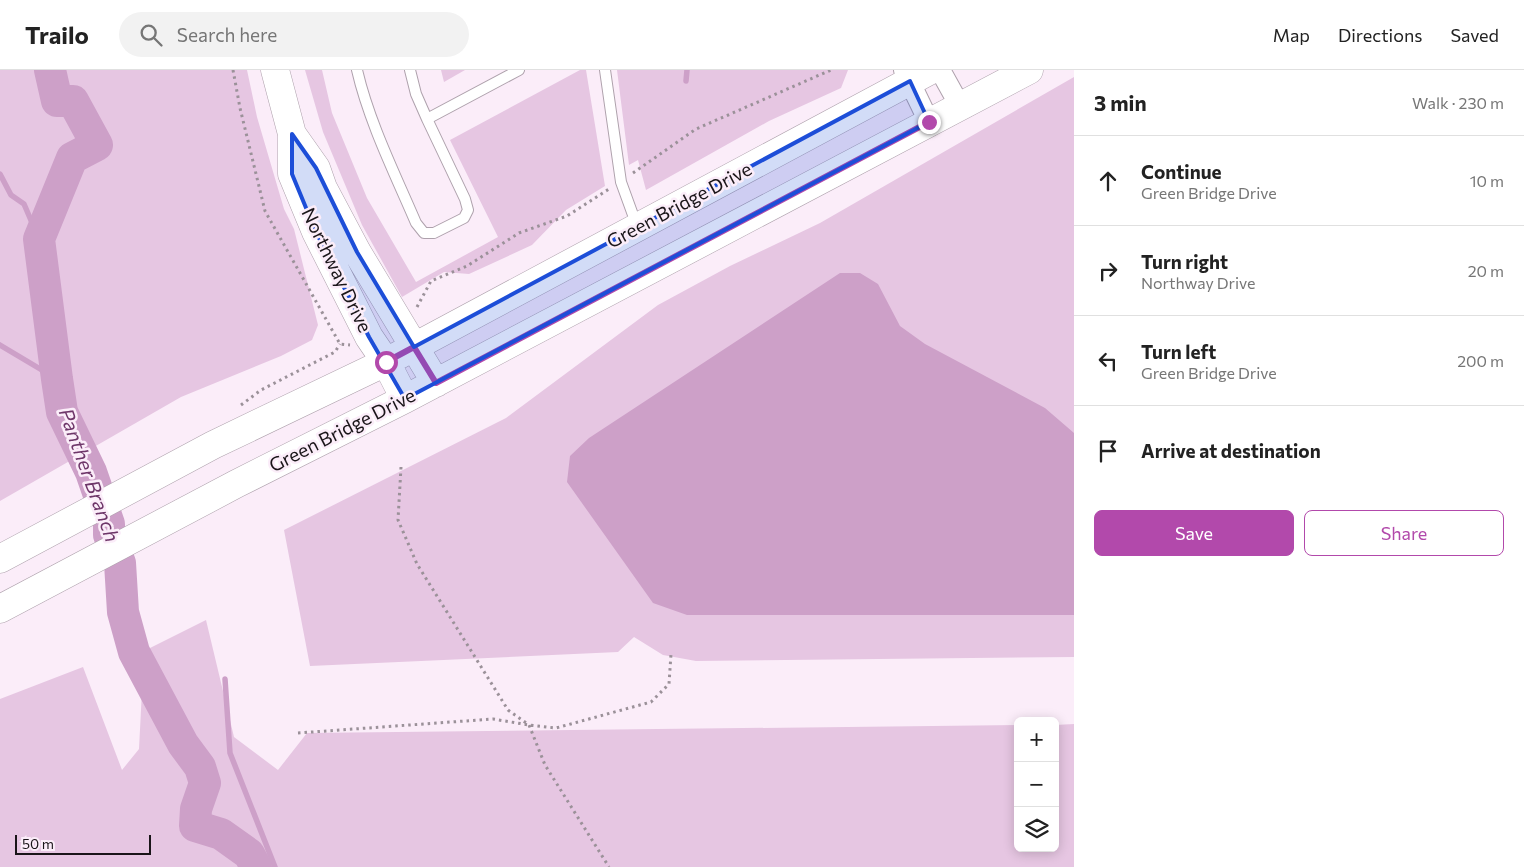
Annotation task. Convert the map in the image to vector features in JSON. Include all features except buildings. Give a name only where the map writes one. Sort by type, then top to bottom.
[{"type":"main road","name":"Northway Drive","points":[[275,70],[292,134],[292,174],[316,232],[369,337],[386,362],[405,399]]},
{"type":"main road","name":"Green Bridge Drive","points":[[10,603],[236,484],[436,383],[1030,70]]},
{"type":"main road","name":"Green Bridge Drive","points":[[2,558],[213,445],[386,362],[915,74]]},
{"type":"main road","name":"Northway Drive","points":[[292,134],[316,168],[323,188],[357,252],[436,383]]},
{"type":"street","points":[[940,70],[960,106]]},
{"type":"street","points":[[915,74],[929,122]]},
{"type":"lane","points":[[357,70],[378,134],[416,223],[424,232],[434,233],[464,218],[468,210],[465,199],[416,94],[410,70]]},
{"type":"lane","points":[[427,119],[519,70]]},
{"type":"lane","points":[[605,70],[621,182],[637,227]]},
{"type":"path","points":[[238,407],[261,390],[335,352],[340,344]]},
{"type":"path","points":[[402,467],[398,520],[417,564],[508,710],[530,725],[545,765],[609,867]]},
{"type":"path","points":[[298,733],[493,719],[556,728],[651,702],[669,684],[671,654]]},
{"type":"highlighted area","points":[[910,81],[929,122],[405,399],[369,337],[316,232],[292,174],[292,134],[316,168],[357,252],[414,347]]},
{"type":"shaded area","points":[[0,70],[247,70],[257,117],[284,209],[294,229],[318,325],[312,340],[281,356],[181,397],[0,501]]},
{"type":"shaded area","points":[[305,70],[322,70],[332,113],[367,198],[416,282],[498,237],[450,140],[580,70],[586,70],[605,186],[566,210],[532,245],[469,274],[444,272],[402,297],[362,225],[323,132]]},
{"type":"shaded area","points":[[441,70],[465,70],[444,82]]},
{"type":"shaded area","points":[[617,70],[848,70],[841,88],[769,121],[646,190],[638,160],[629,165]]},
{"type":"shaded area","points":[[1074,77],[1074,657],[696,661],[663,655],[634,637],[618,652],[310,666],[284,530],[506,418],[658,305],[730,266],[820,223]]},
{"type":"shaded area","points":[[840,273],[860,273],[878,284],[900,326],[925,344],[1045,408],[1074,433],[1074,615],[687,615],[653,603],[567,482],[570,456],[589,438]]},
{"type":"shaded area","points":[[206,620],[234,737],[278,770],[307,733],[1014,725],[1014,852],[1059,852],[1059,725],[1074,724],[1074,867],[0,867],[0,699],[83,667],[122,770],[139,749],[144,651]]},
{"type":"waterway","name":"Panther Branch","points":[[50,70],[57,101],[73,101],[97,145],[72,158],[39,239],[62,412],[91,472],[109,524],[109,535],[120,563],[123,612],[134,652],[183,744],[200,767],[205,783],[196,809],[195,826],[221,834],[249,854],[256,867]]},
{"type":"waterway","points":[[686,81],[687,70]]},
{"type":"waterway","points":[[0,174],[11,195],[24,204],[39,239]]},
{"type":"waterway","points":[[0,345],[57,379]]},
{"type":"waterway","points":[[225,679],[230,753],[275,867]]},
{"type":"route","points":[[386,362],[414,347],[436,383],[929,122]]}]
